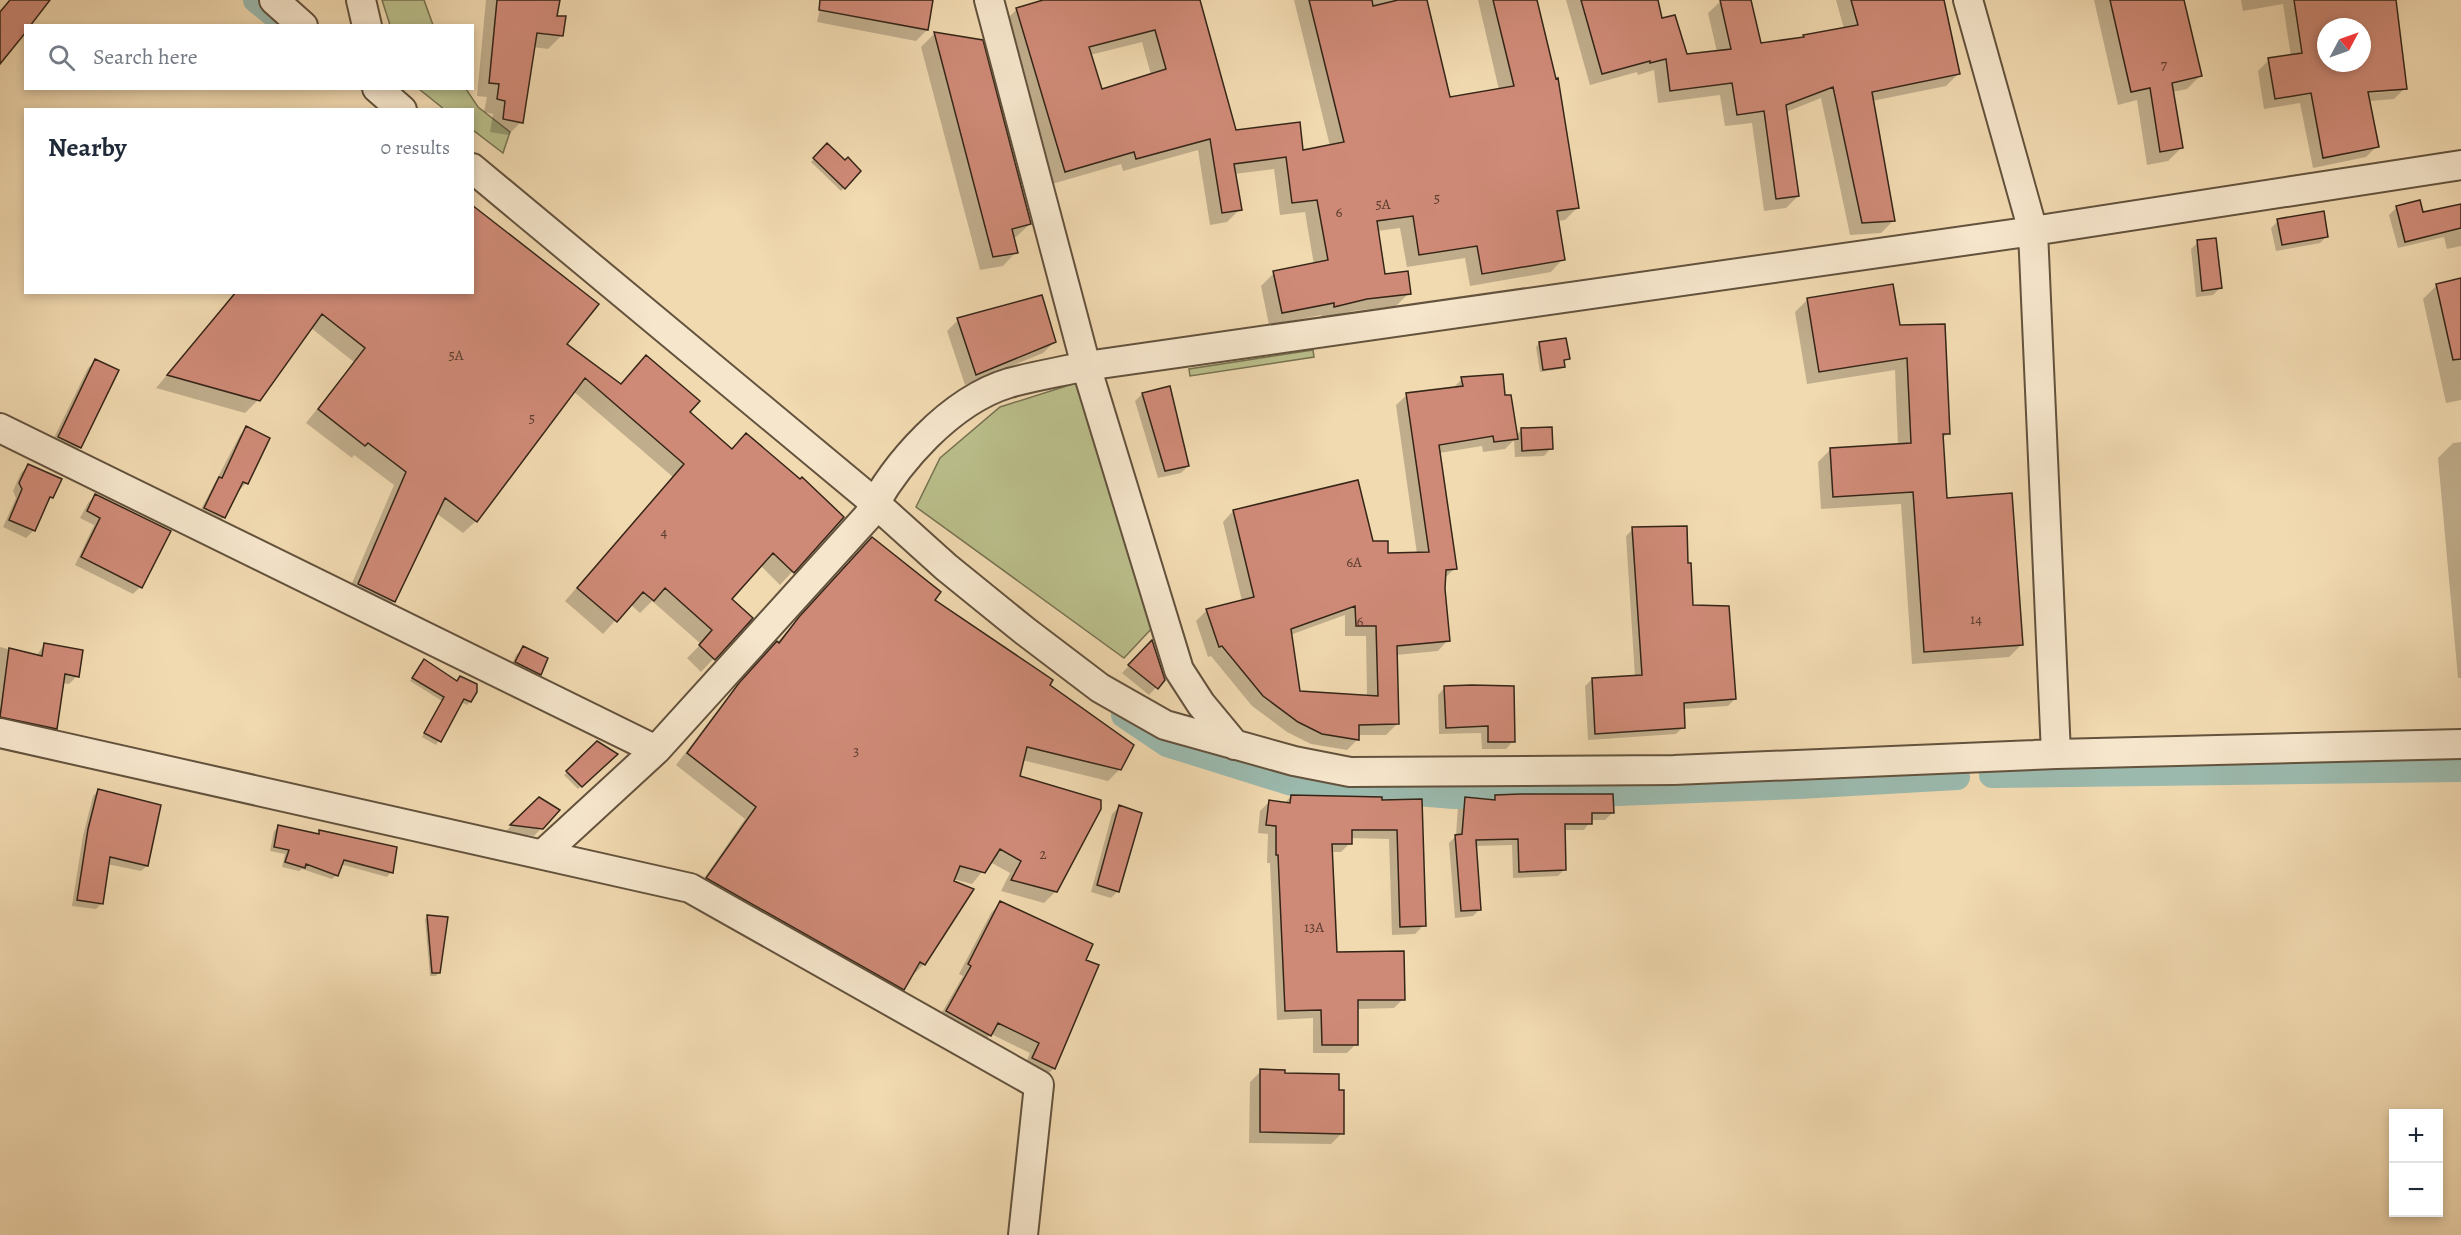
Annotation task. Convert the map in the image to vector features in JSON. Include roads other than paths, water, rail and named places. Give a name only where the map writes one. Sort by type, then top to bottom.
[{"type":"street","points":[[274,0],[301,24]]},
{"type":"street","points":[[361,0],[367,24]]},
{"type":"street","points":[[989,0],[1086,366],[1179,670],[1201,704],[1235,745]]},
{"type":"street","points":[[1968,0],[2033,231],[2056,754]]},
{"type":"street","points":[[379,90],[400,108]]},
{"type":"street","points":[[392,90],[401,108]]},
{"type":"street","points":[[543,855],[656,750],[868,516],[892,477],[927,438],[955,411],[982,394],[1008,384],[1086,366],[2033,231],[2461,165]]},
{"type":"street","points":[[474,170],[875,503],[954,574],[1100,688],[1165,725],[1294,761],[1350,772],[1674,770],[2056,754],[2461,744]]},
{"type":"street","points":[[0,428],[656,750]]},
{"type":"street","points":[[0,733],[690,888],[1039,1085],[1023,1235]]},
{"type":"waterway","points":[[256,0],[286,24]]},
{"type":"waterway","points":[[1124,715],[1167,744],[1292,783],[1454,796],[1592,794],[1957,777]]},
{"type":"waterway","points":[[1992,775],[2461,769]]}]
